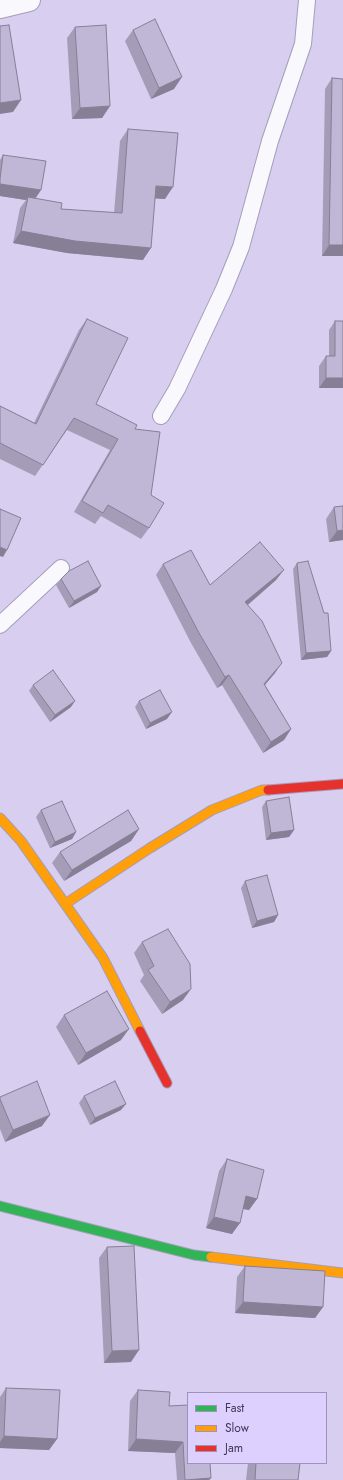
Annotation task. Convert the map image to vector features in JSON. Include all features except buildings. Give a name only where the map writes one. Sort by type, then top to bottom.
[{"type":"street","points":[[0,7],[29,0]]},
{"type":"street","points":[[66,904],[150,848],[212,810],[262,790],[343,784]]},
{"type":"street","points":[[0,818],[21,841],[103,958],[167,1084]]},
{"type":"street","points":[[0,1206],[194,1255],[343,1272]]},
{"type":"lane","points":[[161,416],[176,389],[224,289],[241,247],[270,141],[303,44],[307,0]]},
{"type":"lane","points":[[0,625],[61,568]]},
{"type":"traffic: fast","points":[[0,1206],[194,1255],[211,1257]]},
{"type":"traffic: slow","points":[[65,904],[150,848],[212,810],[262,790],[268,790]]},
{"type":"traffic: slow","points":[[0,818],[21,841],[103,958],[140,1031]]},
{"type":"traffic: slow","points":[[211,1257],[343,1273]]},
{"type":"traffic: jam","points":[[268,790],[343,784]]},
{"type":"traffic: jam","points":[[140,1031],[167,1083]]}]
